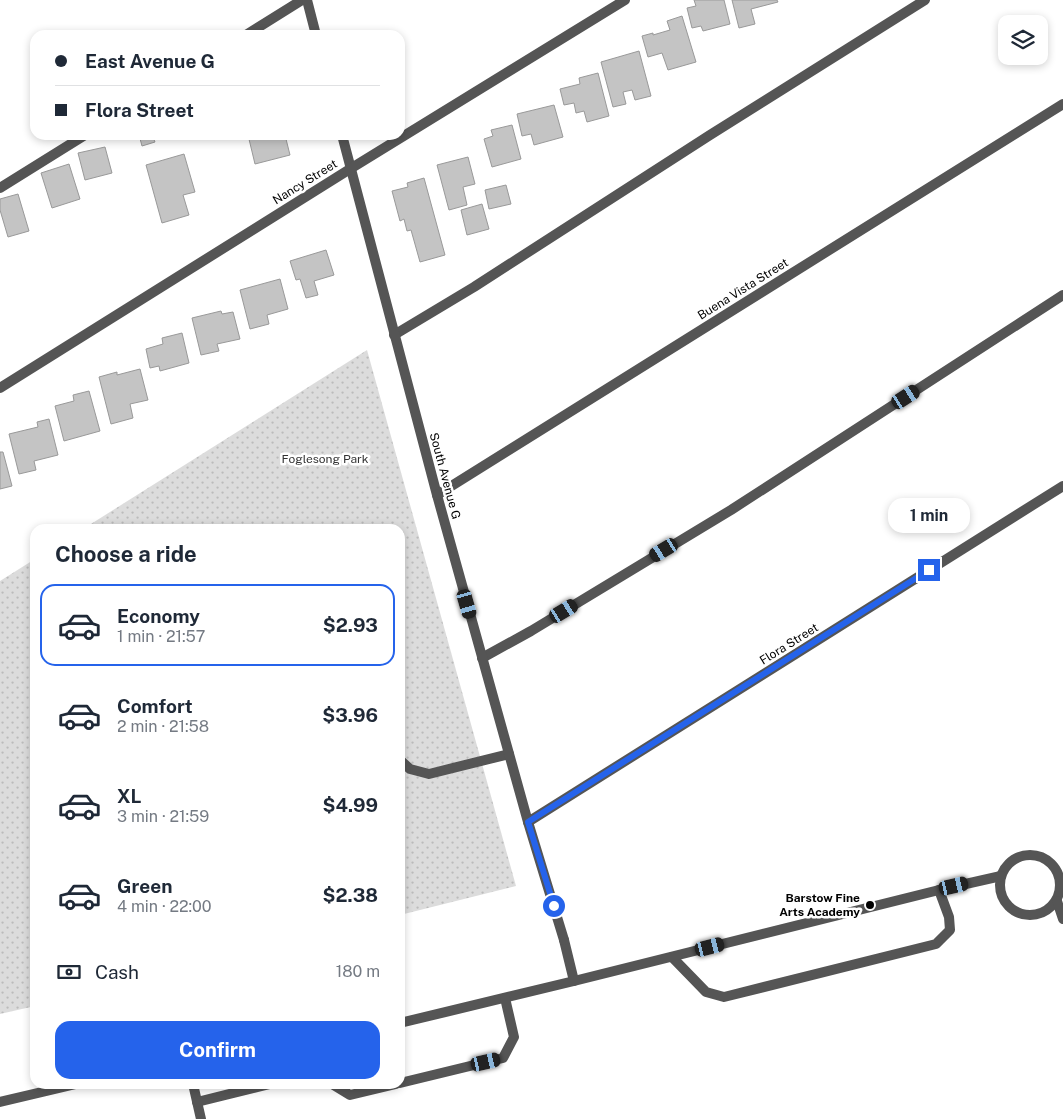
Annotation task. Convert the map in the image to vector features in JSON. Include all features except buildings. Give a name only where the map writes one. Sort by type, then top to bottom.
[{"type":"street","points":[[254,30],[302,0]]},
{"type":"street","points":[[307,0],[315,30]]},
{"type":"street","name":"Nancy Street","points":[[405,134],[625,0]]},
{"type":"street","points":[[394,335],[474,287],[710,135],[925,0]]},
{"type":"street","name":"Buena Vista Street","points":[[437,495],[1063,104]]},
{"type":"street","points":[[0,188],[77,140]]},
{"type":"street","name":"South Avenue G","points":[[343,140],[437,495],[574,981]]},
{"type":"street","name":"Nancy Street","points":[[0,388],[396,140]]},
{"type":"street","points":[[482,658],[531,631],[731,510],[1063,295]]},
{"type":"street","name":"Flora Street","points":[[528,822],[1063,486]]},
{"type":"street","points":[[405,764],[410,769],[429,774],[509,754]]},
{"type":"street","points":[[1033,855],[1043,857],[1052,863],[1058,871],[1061,881],[1057,900],[1042,914],[1022,915],[1013,911],[1006,904],[999,886],[1006,866],[1013,860],[1033,855]]},
{"type":"street","points":[[405,1022],[1001,876]]},
{"type":"street","points":[[672,957],[706,992],[724,997],[734,995],[936,944],[950,930],[949,917],[939,890]]},
{"type":"street","points":[[1057,900],[1063,919]]},
{"type":"street","points":[[405,1081],[503,1058],[514,1037],[505,998]]},
{"type":"street","points":[[0,1102],[55,1089]]},
{"type":"street","points":[[194,1089],[201,1119]]},
{"type":"street","points":[[197,1102],[250,1089]]},
{"type":"street","points":[[340,1089],[350,1095],[374,1089]]},
{"type":"green space","name":"Foglesong Park","points":[[367,350],[516,886],[405,914],[405,524],[91,524]]},
{"type":"green space","points":[[30,562],[30,1007],[0,1014],[0,581]]},
{"type":"place","name":"Barstow Fine Arts Academy","points":[[870,905]]},
{"type":"route","points":[[554,906],[528,822],[929,570]]}]
